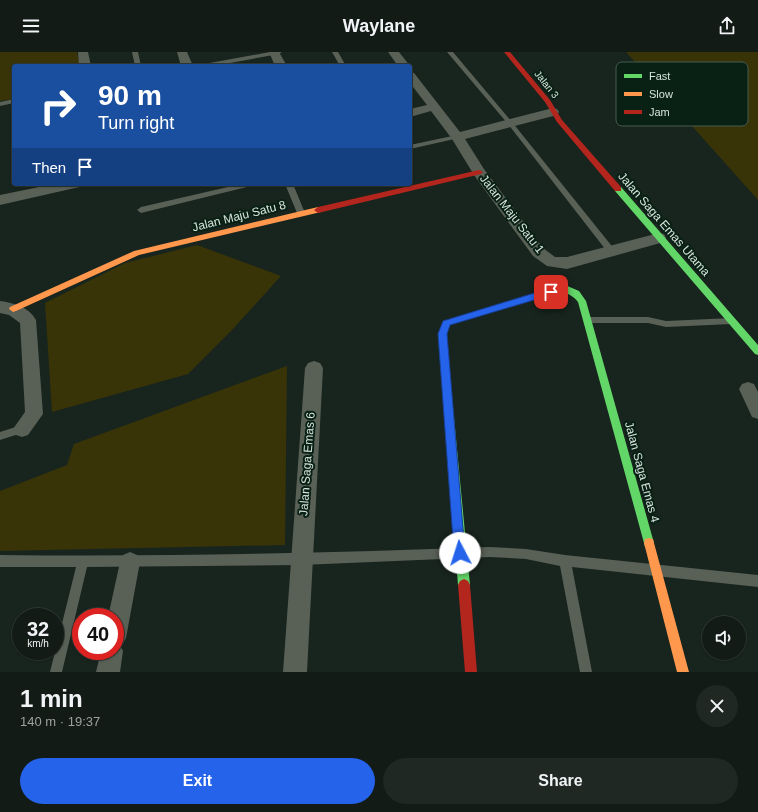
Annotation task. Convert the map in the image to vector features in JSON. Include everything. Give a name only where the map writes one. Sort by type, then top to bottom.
[{"type":"street","points":[[83,52],[85,64]]},
{"type":"street","points":[[182,52],[186,64]]},
{"type":"street","points":[[276,52],[280,64]]},
{"type":"street","points":[[393,52],[402,64]]},
{"type":"street","name":"Jalan 3","points":[[507,52],[548,101],[553,112]]},
{"type":"street","name":"Jalan Maju Satu 1","points":[[412,78],[457,137],[479,172],[538,252],[552,262],[567,263],[659,238]]},
{"type":"street","points":[[412,112],[434,107]]},
{"type":"street","points":[[457,137],[553,112]]},
{"type":"street","name":"Jalan Saga Emas Utama","points":[[553,112],[559,121],[659,238],[758,350]]},
{"type":"street","name":"Jalan Maju Satu 8","points":[[6,308],[137,253],[479,172]]},
{"type":"street","points":[[0,200],[66,186]]},
{"type":"street","name":"Jalan Saga Emas 4","points":[[565,288],[576,293],[582,301],[588,320],[683,672]]},
{"type":"street","points":[[6,308],[28,320],[34,414],[22,429]]},
{"type":"street","points":[[442,334],[471,672]]},
{"type":"street","name":"Jalan Saga Emas 6","points":[[295,672],[314,368]]},
{"type":"street","points":[[748,389],[758,411]]},
{"type":"street","points":[[121,608],[130,562]]},
{"type":"street","points":[[108,672],[110,660]]},
{"type":"lane","points":[[135,52],[138,64]]},
{"type":"lane","points":[[214,64],[276,52]]},
{"type":"lane","points":[[335,52],[342,64]]},
{"type":"lane","points":[[450,52],[510,123],[612,252]]},
{"type":"lane","points":[[0,104],[12,101]]},
{"type":"lane","points":[[412,147],[457,137]]},
{"type":"lane","points":[[141,210],[243,186]]},
{"type":"lane","points":[[290,186],[301,213]]},
{"type":"lane","points":[[442,334],[446,323],[565,288]]},
{"type":"lane","points":[[588,320],[648,320],[666,324],[733,321]]},
{"type":"lane","points":[[0,436],[22,429]]},
{"type":"lane","points":[[0,561],[130,562],[301,559],[490,552],[526,554],[565,561],[656,569],[758,581]]},
{"type":"lane","points":[[56,672],[84,561]]},
{"type":"lane","points":[[565,561],[586,672]]},
{"type":"shaded area","points":[[0,52],[77,52],[80,64],[12,64],[12,99],[0,101]]},
{"type":"shaded area","points":[[626,52],[758,52],[758,200],[692,126],[748,126],[748,62],[635,62]]},
{"type":"shaded area","points":[[197,245],[281,276],[232,330],[188,374],[52,412],[45,303],[125,263]]},
{"type":"shaded area","points":[[287,366],[285,545],[0,551],[0,491],[67,465],[74,444]]},
{"type":"traffic: fast","points":[[618,189],[758,351]]},
{"type":"traffic: fast","points":[[565,288],[576,293],[582,301],[649,543]]},
{"type":"traffic: fast","points":[[442,334],[464,585]]},
{"type":"traffic: slow","points":[[13,309],[137,253],[318,210]]},
{"type":"traffic: slow","points":[[649,543],[683,672]]},
{"type":"traffic: jam","points":[[507,52],[548,101],[559,121],[618,189]]},
{"type":"traffic: jam","points":[[318,210],[479,172]]},
{"type":"traffic: jam","points":[[464,585],[471,672]]},
{"type":"route","points":[[460,553],[442,334],[446,323],[551,292]]}]
